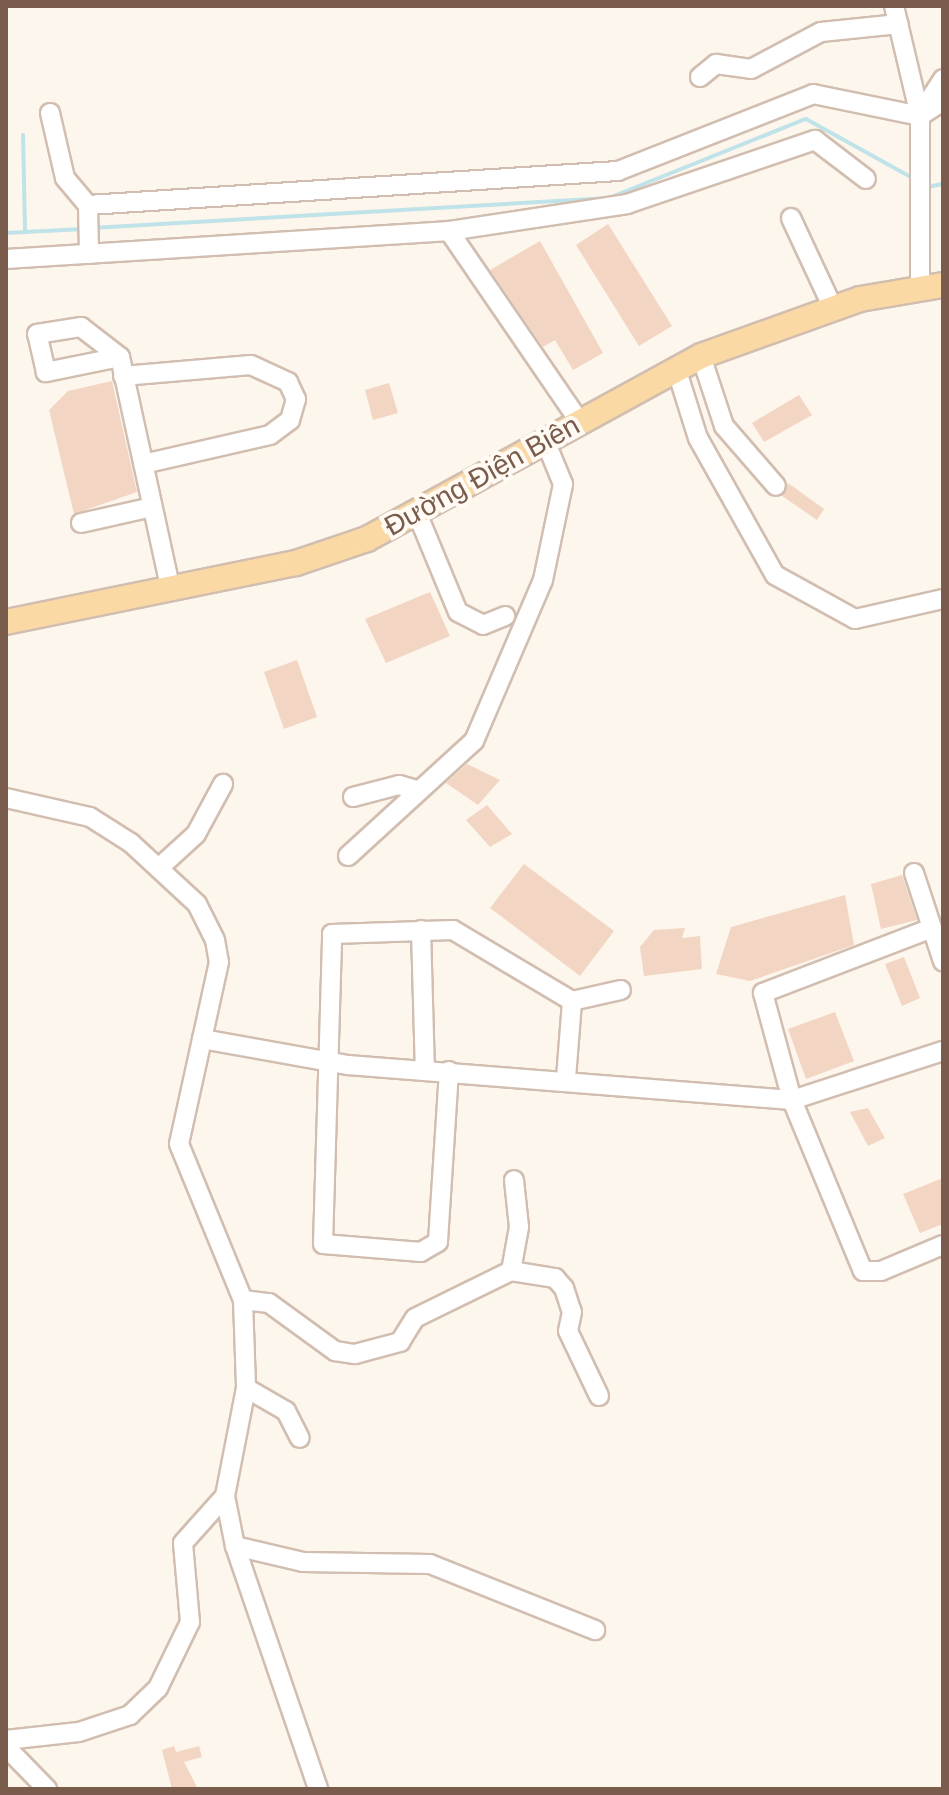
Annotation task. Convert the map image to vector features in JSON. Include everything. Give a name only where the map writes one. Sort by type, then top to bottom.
[{"type":"main road","name":"Đường Điện Biên","points":[[6,622],[296,563],[417,513],[701,356],[833,308],[932,286]]},
{"type":"street","points":[[700,77],[716,64],[751,69],[821,32],[897,15],[920,116],[921,193],[932,286]]},
{"type":"street","points":[[920,116],[943,79]]},
{"type":"street","points":[[88,209],[618,171],[813,94],[920,116],[943,101]]},
{"type":"street","points":[[50,113],[65,178],[88,209],[89,250]]},
{"type":"street","points":[[6,259],[89,250],[449,231],[627,204],[815,140],[866,179]]},
{"type":"street","points":[[791,218],[833,308]]},
{"type":"street","points":[[449,231],[580,422]]},
{"type":"street","points":[[701,356],[724,426],[776,486]]},
{"type":"street","points":[[143,464],[270,435],[290,420],[296,399],[288,382],[251,365],[121,366],[171,590]]},
{"type":"street","points":[[676,368],[698,438],[775,575],[855,619],[880,619],[943,599]]},
{"type":"street","points":[[348,856],[416,790],[474,741],[537,600],[563,484],[546,443]]},
{"type":"street","points":[[81,523],[152,507]]},
{"type":"street","points":[[417,513],[458,612],[483,625],[505,616]]},
{"type":"street","points":[[161,866],[196,834],[223,784]]},
{"type":"street","points":[[353,797],[399,785],[416,790]]},
{"type":"street","points":[[6,798],[90,817],[161,866],[197,904],[215,940],[219,962],[179,1144],[243,1300],[246,1388],[225,1496],[235,1546],[318,1789]]},
{"type":"street","points":[[914,873],[943,961]]},
{"type":"street","points":[[932,928],[763,987],[792,1100],[863,1271],[881,1271],[943,1245]]},
{"type":"street","points":[[421,930],[425,1070]]},
{"type":"street","points":[[449,1071],[438,1242],[421,1252],[342,1247],[321,1240],[332,934],[421,930],[465,933],[572,1001],[621,990]]},
{"type":"street","points":[[566,1078],[572,1001]]},
{"type":"street","points":[[202,1039],[328,1063],[566,1078],[792,1100],[943,1051]]},
{"type":"street","points":[[511,1271],[519,1227],[514,1180]]},
{"type":"street","points":[[243,1300],[269,1303],[335,1351],[355,1354],[400,1342],[415,1318],[511,1271],[555,1278],[564,1288],[572,1312],[568,1331],[599,1396]]},
{"type":"street","points":[[246,1388],[286,1411],[300,1438]]},
{"type":"street","points":[[6,1740],[79,1732],[130,1715],[158,1688],[190,1622],[183,1543],[225,1496]]},
{"type":"street","points":[[235,1546],[303,1562],[430,1564],[595,1630]]},
{"type":"street","points":[[6,1747],[47,1789]]},
{"type":"building","points":[[608,224],[672,326],[639,346],[576,245]]},
{"type":"building","points":[[540,241],[603,353],[573,370],[555,340],[543,347],[490,270]]},
{"type":"building","points":[[112,381],[137,492],[74,514],[49,410],[68,391]]},
{"type":"building","points":[[389,383],[398,413],[373,420],[365,390]]},
{"type":"building","points":[[799,395],[812,415],[764,442],[752,423]]},
{"type":"building","points":[[788,483],[824,509],[817,520],[782,496]]},
{"type":"building","points":[[430,592],[450,636],[386,663],[365,619]]},
{"type":"building","points":[[297,660],[317,717],[284,729],[264,672]]},
{"type":"building","points":[[467,764],[500,780],[478,805],[446,783]]},
{"type":"building","points":[[487,805],[512,834],[490,847],[466,820]]},
{"type":"building","points":[[524,864],[614,931],[580,976],[490,908]]},
{"type":"building","points":[[902,875],[917,920],[881,929],[871,884]]},
{"type":"building","points":[[845,895],[854,945],[750,981],[716,974],[731,927]]},
{"type":"building","points":[[685,928],[682,938],[700,936],[702,969],[644,976],[640,947],[654,930]]},
{"type":"building","points":[[904,957],[920,998],[902,1006],[885,964]]},
{"type":"building","points":[[835,1012],[854,1061],[806,1079],[788,1029]]},
{"type":"building","points":[[868,1108],[885,1138],[868,1146],[850,1112]]},
{"type":"building","points":[[943,1178],[943,1224],[920,1233],[903,1194]]},
{"type":"building","points":[[174,1746],[176,1752],[199,1746],[202,1757],[184,1762],[198,1789],[172,1789],[162,1750]]},
{"type":"waterway","points":[[92,228],[609,198],[806,119],[916,180]]},
{"type":"waterway","points":[[23,135],[25,232]]},
{"type":"waterway","points":[[927,187],[943,184]]},
{"type":"waterway","points":[[6,233],[83,229]]}]
